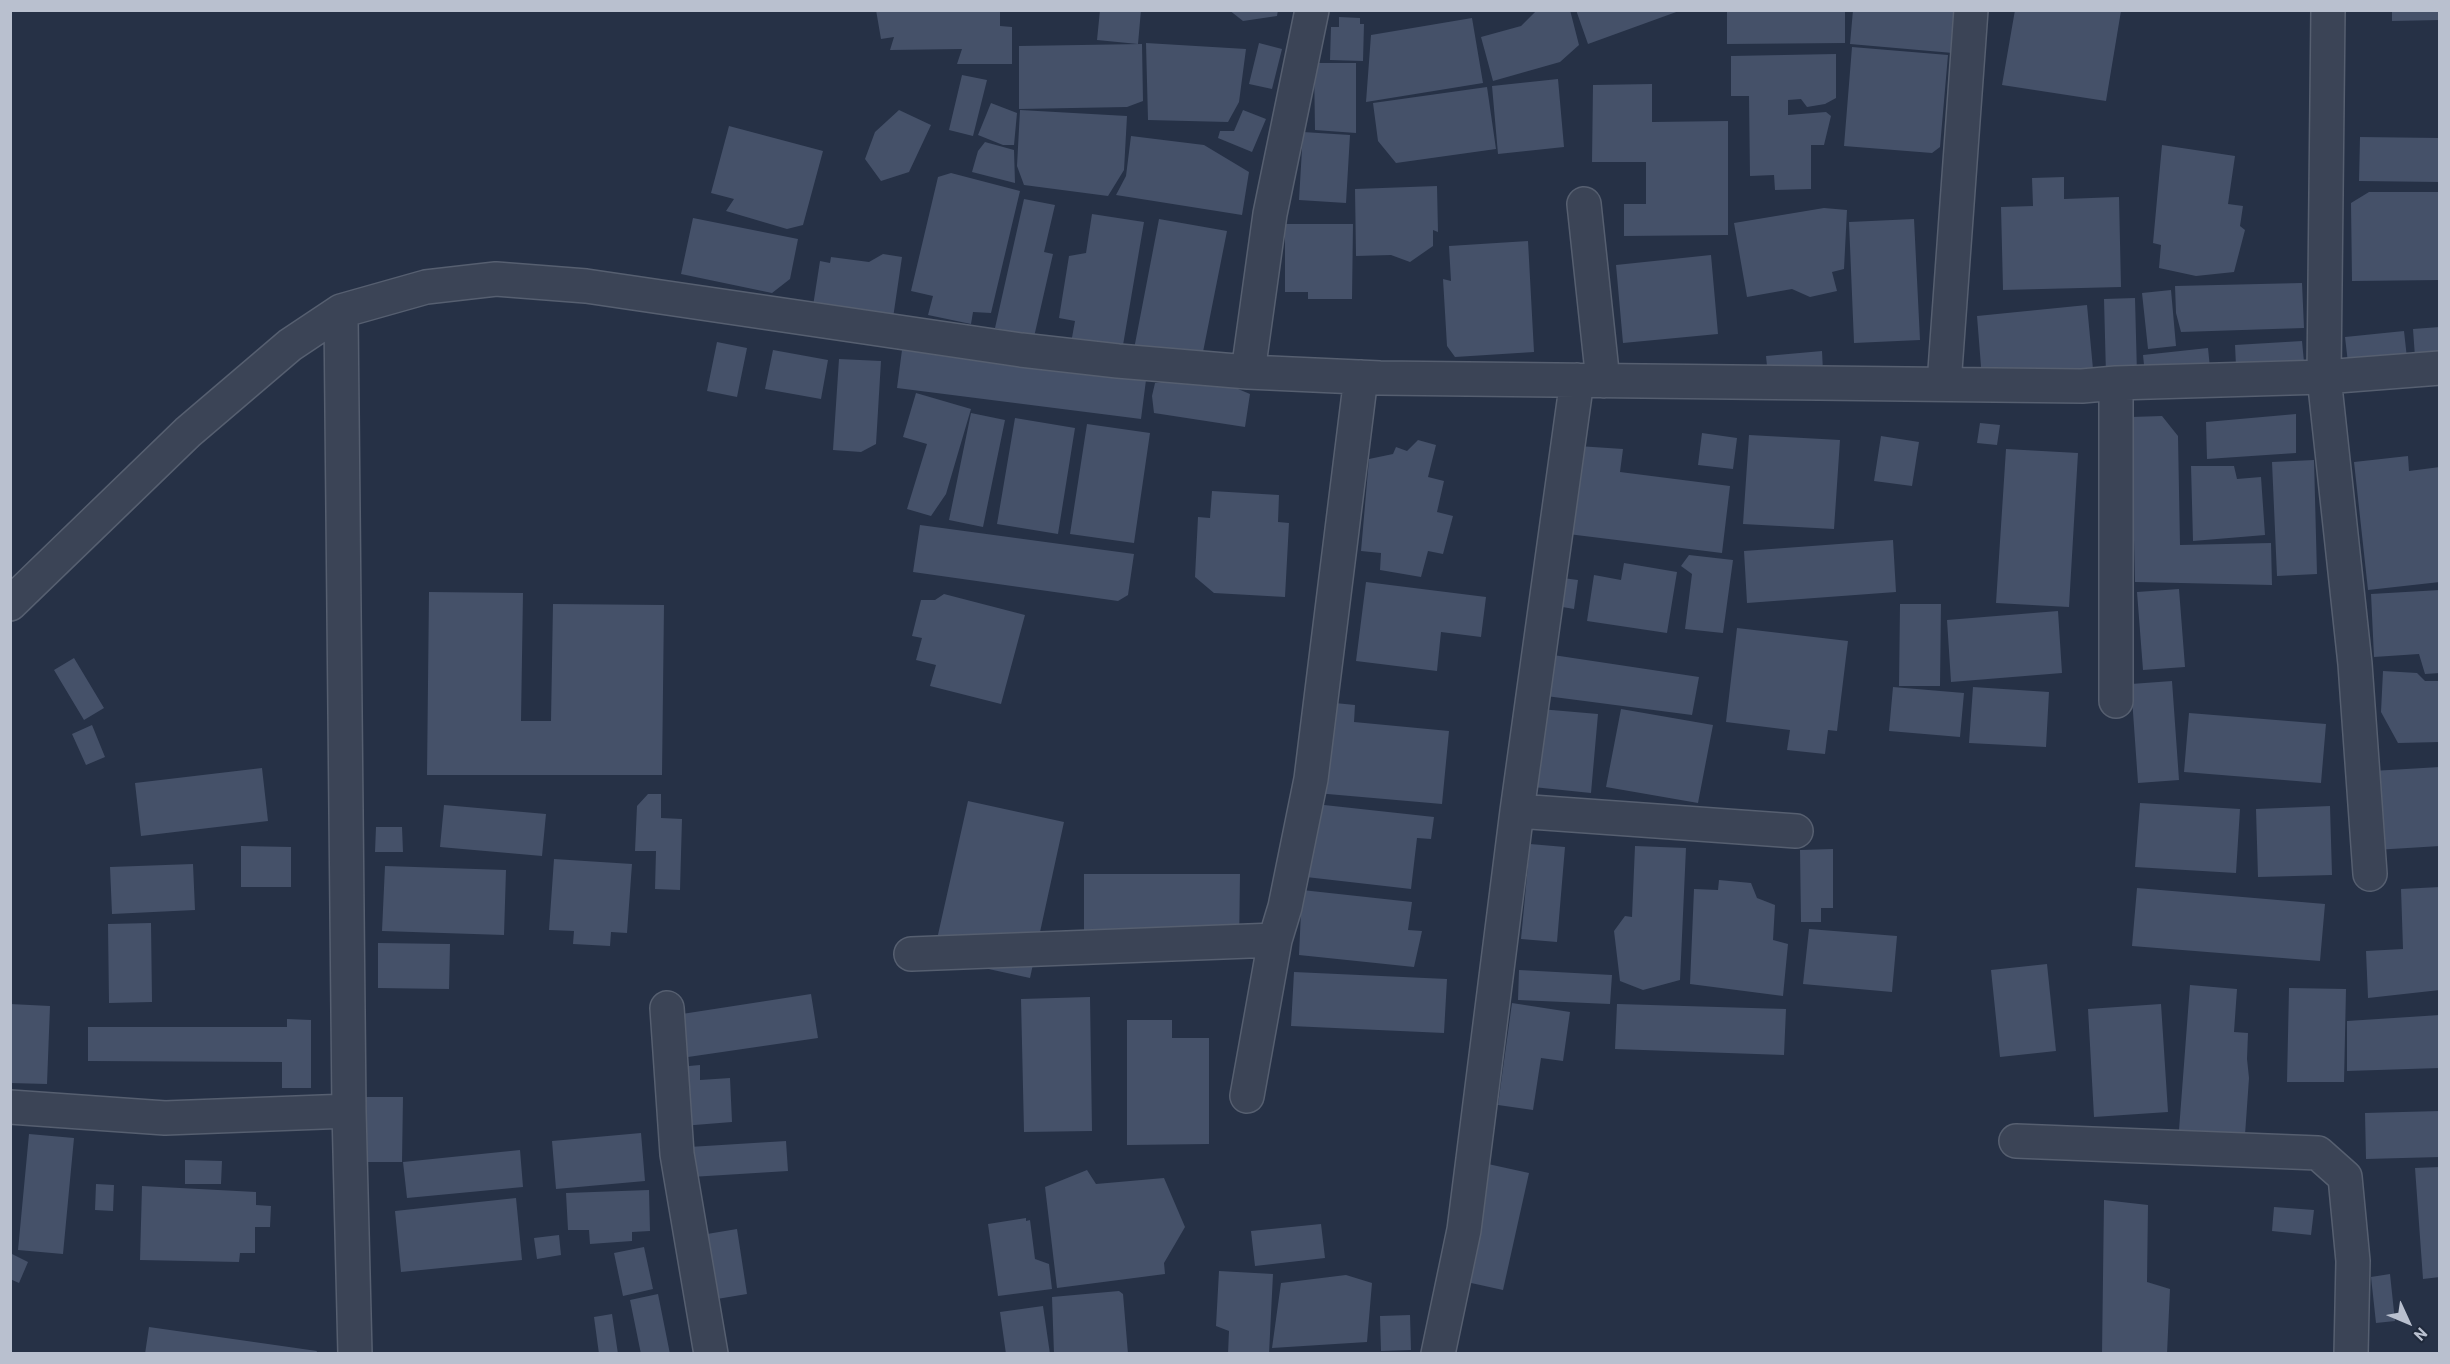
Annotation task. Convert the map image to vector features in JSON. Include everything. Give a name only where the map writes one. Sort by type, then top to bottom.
[{"type":"street","points":[[1248,372],[1270,214],[1312,10]]},
{"type":"street","points":[[1944,384],[1971,10]]},
{"type":"street","points":[[2328,10],[2324,377],[2355,664],[2370,874]]},
{"type":"street","points":[[1438,1353],[1464,1230],[1517,811],[1590,380],[1584,204]]},
{"type":"street","points":[[10,604],[188,432],[290,345],[341,312],[426,286],[496,279],[586,286],[1021,350],[1248,372],[1361,377],[2082,386],[2324,377],[2439,368]]},
{"type":"street","points":[[341,312],[349,1112],[355,1353]]},
{"type":"street","points":[[1247,1096],[1275,940],[1285,907],[1311,779],[1361,377]]},
{"type":"street","points":[[2116,383],[2116,701]]},
{"type":"street","points":[[1517,811],[1797,831]]},
{"type":"street","points":[[911,954],[1275,940]]},
{"type":"street","points":[[667,1008],[677,1154],[711,1353]]},
{"type":"street","points":[[10,1107],[165,1118],[349,1112]]},
{"type":"street","points":[[2016,1141],[2318,1153],[2345,1177],[2353,1261],[2351,1353]]},
{"type":"building","points":[[876,10],[1000,10],[1000,26],[1012,27],[1012,64],[957,64],[962,49],[890,50],[894,37],[881,39]]},
{"type":"building","points":[[1100,10],[1141,10],[1138,44],[1097,40]]},
{"type":"building","points":[[1229,10],[1278,10],[1277,16],[1243,21]]},
{"type":"building","points":[[1570,10],[1579,45],[1560,62],[1493,81],[1481,37],[1521,26],[1536,11]]},
{"type":"building","points":[[1576,10],[1679,10],[1679,11],[1588,44]]},
{"type":"building","points":[[1727,10],[1845,10],[1845,43],[1727,44]]},
{"type":"building","points":[[1853,10],[1956,10],[1953,53],[1850,44]]},
{"type":"building","points":[[2015,10],[2121,11],[2106,101],[2002,85]]},
{"type":"building","points":[[2392,10],[2440,10],[2440,20],[2392,21]]},
{"type":"building","points":[[1339,17],[1360,18],[1360,24],[1364,24],[1363,61],[1330,60],[1331,27],[1339,27]]},
{"type":"building","points":[[1472,18],[1483,83],[1366,102],[1371,35]]},
{"type":"building","points":[[1146,43],[1246,49],[1239,102],[1228,122],[1148,120]]},
{"type":"building","points":[[1259,43],[1282,49],[1272,89],[1249,84]]},
{"type":"building","points":[[1142,44],[1143,101],[1127,107],[1019,109],[1019,46]]},
{"type":"building","points":[[1852,47],[1948,55],[1940,147],[1932,153],[1844,146]]},
{"type":"building","points":[[1836,54],[1836,98],[1825,104],[1807,107],[1801,99],[1788,100],[1788,115],[1826,112],[1831,116],[1824,145],[1811,145],[1811,189],[1775,190],[1774,175],[1750,176],[1749,96],[1731,96],[1731,56]]},
{"type":"building","points":[[1314,63],[1356,63],[1356,133],[1315,130]]},
{"type":"building","points":[[962,75],[987,80],[973,136],[949,130]]},
{"type":"building","points":[[1558,79],[1564,147],[1498,154],[1492,86]]},
{"type":"building","points":[[1652,84],[1652,122],[1728,121],[1728,235],[1624,236],[1624,204],[1646,204],[1646,162],[1592,162],[1593,85]]},
{"type":"building","points":[[1487,87],[1496,149],[1396,163],[1378,141],[1373,103]]},
{"type":"building","points":[[991,103],[1017,113],[1014,145],[1003,145],[978,135]]},
{"type":"building","points":[[899,110],[931,125],[909,172],[881,181],[865,159],[875,132]]},
{"type":"building","points":[[1020,110],[1127,116],[1124,170],[1108,196],[1024,185],[1017,166]]},
{"type":"building","points":[[1243,110],[1266,119],[1252,152],[1218,138],[1220,131],[1234,131]]},
{"type":"building","points":[[729,126],[823,151],[803,225],[787,229],[726,211],[734,199],[711,193]]},
{"type":"building","points":[[1303,132],[1350,135],[1346,203],[1299,200]]},
{"type":"building","points":[[1131,136],[1204,145],[1249,172],[1242,215],[1116,195],[1126,176]]},
{"type":"building","points":[[2360,137],[2440,138],[2440,182],[2359,181]]},
{"type":"building","points":[[985,142],[1014,150],[1015,183],[972,172],[978,151]]},
{"type":"building","points":[[2162,145],[2235,156],[2228,204],[2243,206],[2240,226],[2245,230],[2234,272],[2196,276],[2159,268],[2161,245],[2153,243]]},
{"type":"building","points":[[951,173],[1020,191],[991,313],[973,312],[971,324],[928,315],[933,296],[911,291],[938,177]]},
{"type":"building","points":[[2064,177],[2064,199],[2119,197],[2121,287],[2003,290],[2001,207],[2033,206],[2032,178]]},
{"type":"building","points":[[1437,186],[1438,232],[1433,230],[1433,246],[1410,262],[1391,255],[1356,256],[1355,189]]},
{"type":"building","points":[[2369,192],[2440,192],[2440,280],[2352,281],[2351,203]]},
{"type":"building","points":[[1024,199],[1055,205],[1044,252],[1053,254],[1034,337],[995,328]]},
{"type":"building","points":[[1824,208],[1847,210],[1844,269],[1832,272],[1837,291],[1810,297],[1792,289],[1747,297],[1734,223]]},
{"type":"building","points":[[1092,214],[1144,222],[1122,351],[1071,343],[1075,321],[1059,318],[1069,256],[1086,253]]},
{"type":"building","points":[[693,218],[798,239],[790,279],[772,293],[681,274]]},
{"type":"building","points":[[1159,219],[1227,231],[1201,362],[1134,349]]},
{"type":"building","points":[[1914,219],[1920,340],[1854,343],[1849,222]]},
{"type":"building","points":[[1285,224],[1353,224],[1352,299],[1308,299],[1308,292],[1285,292]]},
{"type":"building","points":[[1528,241],[1534,352],[1455,357],[1447,346],[1443,279],[1451,281],[1449,246]]},
{"type":"building","points":[[883,254],[902,257],[893,318],[813,306],[820,261],[830,263],[831,257],[869,262]]},
{"type":"building","points":[[1711,255],[1718,334],[1623,343],[1616,265]]},
{"type":"building","points":[[2302,283],[2304,328],[2181,332],[2176,313],[2175,286]]},
{"type":"building","points":[[2171,290],[2176,346],[2148,349],[2142,293]]},
{"type":"building","points":[[2135,298],[2137,374],[2106,375],[2104,299]]},
{"type":"building","points":[[2087,305],[2093,369],[1982,379],[1977,316]]},
{"type":"building","points":[[2440,327],[2440,355],[2415,357],[2413,329]]},
{"type":"building","points":[[2404,331],[2407,358],[2348,363],[2345,337]]},
{"type":"building","points":[[2302,341],[2304,362],[2236,366],[2235,345]]},
{"type":"building","points":[[717,342],[747,348],[737,397],[707,391]]},
{"type":"building","points":[[2208,348],[2210,368],[2145,375],[2143,355]]},
{"type":"building","points":[[773,350],[828,360],[821,399],[765,389]]},
{"type":"building","points":[[902,350],[1146,380],[1141,419],[897,388]]},
{"type":"building","points":[[1822,351],[1823,371],[1768,376],[1766,356]]},
{"type":"building","points":[[839,359],[881,361],[876,444],[861,452],[833,450]]},
{"type":"building","points":[[1180,379],[1226,384],[1250,394],[1245,427],[1154,413],[1152,396],[1155,383]]},
{"type":"building","points":[[916,393],[971,409],[946,494],[931,516],[907,509],[927,444],[903,437]]},
{"type":"building","points":[[971,413],[1005,420],[983,527],[949,520]]},
{"type":"building","points":[[2296,414],[2296,453],[2207,459],[2206,422]]},
{"type":"building","points":[[2162,416],[2178,436],[2180,545],[2271,543],[2272,585],[2135,582],[2131,417]]},
{"type":"building","points":[[1015,418],[1075,428],[1058,534],[997,524]]},
{"type":"building","points":[[1980,423],[2000,425],[1997,445],[1977,443]]},
{"type":"building","points":[[1087,424],[1150,433],[1134,543],[1070,534]]},
{"type":"building","points":[[1702,433],[1737,438],[1733,469],[1698,465]]},
{"type":"building","points":[[1749,435],[1840,440],[1834,529],[1743,524]]},
{"type":"building","points":[[1881,436],[1919,442],[1912,486],[1874,481]]},
{"type":"building","points":[[1418,440],[1436,445],[1428,477],[1444,481],[1437,512],[1453,516],[1443,554],[1428,551],[1421,577],[1380,570],[1381,553],[1361,551],[1369,459],[1393,454],[1396,447],[1407,451]]},
{"type":"building","points":[[1578,446],[1623,449],[1620,472],[1730,486],[1722,553],[1568,534]]},
{"type":"building","points":[[2006,449],[2078,453],[2069,607],[1996,603]]},
{"type":"building","points":[[2408,456],[2409,471],[2440,467],[2440,582],[2368,590],[2354,462]]},
{"type":"building","points":[[2314,460],[2317,574],[2277,576],[2272,462]]},
{"type":"building","points":[[2191,466],[2234,466],[2237,479],[2261,477],[2265,535],[2193,541]]},
{"type":"building","points":[[1212,491],[1279,495],[1278,522],[1289,523],[1285,597],[1214,593],[1195,577],[1198,517],[1210,518]]},
{"type":"building","points":[[920,525],[1134,554],[1128,595],[1118,601],[913,572]]},
{"type":"building","points":[[1893,540],[1896,592],[1747,603],[1744,551]]},
{"type":"building","points":[[1689,555],[1733,560],[1723,633],[1685,629],[1692,574],[1681,566]]},
{"type":"building","points":[[1624,563],[1677,572],[1667,633],[1587,621],[1594,575],[1621,580]]},
{"type":"building","points":[[1555,577],[1578,580],[1574,609],[1551,605]]},
{"type":"building","points":[[1366,582],[1486,597],[1481,637],[1441,632],[1437,671],[1356,661]]},
{"type":"building","points":[[2179,589],[2185,667],[2143,670],[2137,592]]},
{"type":"building","points":[[2440,590],[2440,673],[2425,674],[2419,654],[2374,657],[2371,594]]},
{"type":"building","points":[[429,592],[523,593],[521,721],[551,721],[553,604],[664,605],[662,775],[427,775]]},
{"type":"building","points":[[944,594],[1025,615],[1001,704],[930,686],[936,665],[916,660],[922,638],[912,636],[921,600],[935,600]]},
{"type":"building","points":[[1900,604],[1941,604],[1940,686],[1899,686]]},
{"type":"building","points":[[2058,611],[2062,673],[1951,682],[1947,620]]},
{"type":"building","points":[[1737,628],[1848,641],[1837,731],[1828,730],[1825,754],[1787,750],[1790,730],[1726,722]]},
{"type":"building","points":[[1553,655],[1699,677],[1692,715],[1546,696]]},
{"type":"building","points":[[74,658],[104,708],[84,720],[54,670]]},
{"type":"building","points":[[2383,671],[2417,673],[2425,681],[2440,681],[2440,742],[2398,743],[2381,712]]},
{"type":"building","points":[[2172,681],[2179,780],[2138,783],[2131,684]]},
{"type":"building","points":[[1893,687],[1964,693],[1960,737],[1889,731]]},
{"type":"building","points":[[1973,687],[2049,692],[2046,747],[1969,743]]},
{"type":"building","points":[[1325,702],[1355,705],[1354,722],[1449,731],[1442,804],[1316,793]]},
{"type":"building","points":[[1540,709],[1598,714],[1591,793],[1533,787]]},
{"type":"building","points":[[1621,709],[1713,725],[1698,803],[1606,787]]},
{"type":"building","points":[[2189,713],[2326,724],[2321,783],[2184,772]]},
{"type":"building","points":[[92,725],[105,757],[86,765],[72,734]]},
{"type":"building","points":[[2440,767],[2440,846],[2375,850],[2372,771]]},
{"type":"building","points":[[262,768],[268,821],[141,836],[135,783]]},
{"type":"building","points":[[648,794],[661,794],[661,818],[682,819],[680,890],[655,889],[656,851],[635,851],[637,806]]},
{"type":"building","points":[[968,801],[1064,822],[1030,978],[933,957]]},
{"type":"building","points":[[2140,803],[2240,809],[2236,873],[2135,867]]},
{"type":"building","points":[[1315,804],[1434,817],[1431,839],[1417,838],[1411,889],[1306,877]]},
{"type":"building","points":[[444,805],[546,814],[542,856],[440,847]]},
{"type":"building","points":[[2330,806],[2332,875],[2258,877],[2256,809]]},
{"type":"building","points":[[376,827],[402,827],[403,852],[375,852]]},
{"type":"building","points":[[1530,844],[1565,847],[1557,942],[1521,939]]},
{"type":"building","points":[[241,846],[291,847],[291,887],[241,887]]},
{"type":"building","points":[[1635,846],[1686,848],[1680,980],[1643,990],[1620,981],[1614,931],[1625,916],[1632,917]]},
{"type":"building","points":[[1833,849],[1833,908],[1821,908],[1821,922],[1801,922],[1800,850]]},
{"type":"building","points":[[554,859],[632,864],[627,933],[611,932],[610,946],[573,944],[574,931],[549,930]]},
{"type":"building","points":[[193,864],[195,910],[112,914],[110,867]]},
{"type":"building","points":[[385,866],[506,870],[504,935],[382,931]]},
{"type":"building","points":[[1084,874],[1240,874],[1239,949],[1084,949]]},
{"type":"building","points":[[1719,880],[1751,883],[1757,898],[1775,905],[1773,940],[1788,944],[1783,996],[1690,984],[1694,889],[1718,890]]},
{"type":"building","points":[[2440,887],[2440,990],[2368,998],[2366,951],[2403,949],[2401,889]]},
{"type":"building","points":[[2137,888],[2325,904],[2320,961],[2132,946]]},
{"type":"building","points":[[1302,890],[1412,902],[1408,930],[1422,931],[1414,967],[1299,955]]},
{"type":"building","points":[[151,923],[152,1002],[109,1003],[108,924]]},
{"type":"building","points":[[1809,929],[1897,936],[1892,992],[1803,984]]},
{"type":"building","points":[[378,943],[450,944],[449,989],[378,988]]},
{"type":"building","points":[[2047,964],[2056,1051],[2000,1057],[1991,970]]},
{"type":"building","points":[[1519,970],[1612,975],[1610,1004],[1518,1000]]},
{"type":"building","points":[[1294,972],[1447,979],[1444,1033],[1291,1026]]},
{"type":"building","points":[[2190,985],[2237,989],[2234,1032],[2248,1033],[2249,1078],[2245,1135],[2179,1130]]},
{"type":"building","points":[[2289,988],[2346,989],[2344,1082],[2287,1082]]},
{"type":"building","points":[[811,994],[818,1038],[688,1057],[682,1014]]},
{"type":"building","points":[[1090,997],[1092,1131],[1024,1132],[1021,999]]},
{"type":"building","points":[[1512,1003],[1570,1012],[1563,1061],[1541,1058],[1533,1110],[1498,1105]]},
{"type":"building","points":[[10,1004],[50,1006],[47,1084],[10,1083]]},
{"type":"building","points":[[1617,1004],[1786,1009],[1784,1055],[1615,1049]]},
{"type":"building","points":[[2161,1004],[2168,1112],[2094,1117],[2088,1009]]},
{"type":"building","points":[[2440,1015],[2440,1068],[2347,1071],[2347,1021]]},
{"type":"building","points":[[287,1019],[311,1020],[311,1088],[282,1088],[282,1062],[88,1061],[88,1027],[287,1027]]},
{"type":"building","points":[[1127,1020],[1172,1020],[1172,1038],[1209,1038],[1209,1144],[1127,1145]]},
{"type":"building","points":[[700,1065],[700,1080],[730,1078],[732,1122],[682,1126],[678,1067]]},
{"type":"building","points":[[366,1097],[403,1097],[402,1162],[366,1162]]},
{"type":"building","points":[[2440,1111],[2440,1157],[2366,1159],[2365,1113]]},
{"type":"building","points":[[641,1133],[645,1181],[556,1189],[552,1141]]},
{"type":"building","points":[[29,1134],[74,1138],[63,1254],[18,1250]]},
{"type":"building","points":[[786,1141],[788,1171],[691,1177],[689,1147]]},
{"type":"building","points":[[520,1150],[523,1187],[407,1198],[403,1162]]},
{"type":"building","points":[[185,1160],[222,1161],[221,1184],[185,1184]]},
{"type":"building","points":[[1488,1164],[1529,1173],[1503,1290],[1462,1281]]},
{"type":"building","points":[[2440,1167],[2440,1277],[2423,1279],[2415,1168]]},
{"type":"building","points":[[1087,1170],[1096,1184],[1164,1178],[1185,1227],[1164,1263],[1165,1274],[1057,1288],[1045,1187]]},
{"type":"building","points":[[96,1184],[114,1185],[113,1211],[95,1210]]},
{"type":"building","points":[[142,1186],[256,1192],[256,1205],[271,1206],[270,1227],[255,1227],[255,1253],[240,1253],[239,1262],[140,1260]]},
{"type":"building","points":[[649,1190],[650,1231],[632,1232],[632,1241],[590,1244],[589,1230],[568,1230],[566,1193]]},
{"type":"building","points":[[516,1198],[522,1260],[401,1272],[395,1211]]},
{"type":"building","points":[[2104,1200],[2148,1205],[2147,1282],[2170,1289],[2167,1354],[2102,1354]]},
{"type":"building","points":[[2274,1207],[2314,1210],[2311,1235],[2272,1231]]},
{"type":"building","points":[[1026,1218],[1026,1221],[1030,1220],[1035,1259],[1049,1264],[1052,1289],[998,1296],[988,1224]]},
{"type":"building","points":[[1321,1224],[1325,1258],[1255,1266],[1251,1231]]},
{"type":"building","points":[[737,1229],[747,1294],[717,1299],[707,1234]]},
{"type":"building","points":[[559,1235],[561,1255],[537,1259],[534,1238]]},
{"type":"building","points":[[644,1247],[653,1289],[623,1296],[614,1253]]},
{"type":"building","points":[[10,1253],[28,1262],[19,1283],[10,1279]]},
{"type":"building","points":[[1219,1271],[1273,1274],[1269,1354],[1228,1354],[1229,1331],[1216,1326]]},
{"type":"building","points":[[2390,1274],[2395,1321],[2376,1323],[2371,1277]]},
{"type":"building","points":[[1346,1275],[1372,1283],[1367,1342],[1272,1348],[1281,1283]]},
{"type":"building","points":[[1119,1291],[1123,1294],[1128,1354],[1054,1354],[1052,1297]]},
{"type":"building","points":[[658,1294],[670,1354],[641,1354],[630,1300]]},
{"type":"building","points":[[1043,1306],[1050,1354],[1006,1354],[1000,1312]]},
{"type":"building","points":[[612,1314],[618,1354],[599,1354],[594,1317]]},
{"type":"building","points":[[1410,1315],[1411,1350],[1381,1351],[1380,1316]]},
{"type":"building","points":[[149,1327],[317,1351],[316,1354],[145,1354]]}]
